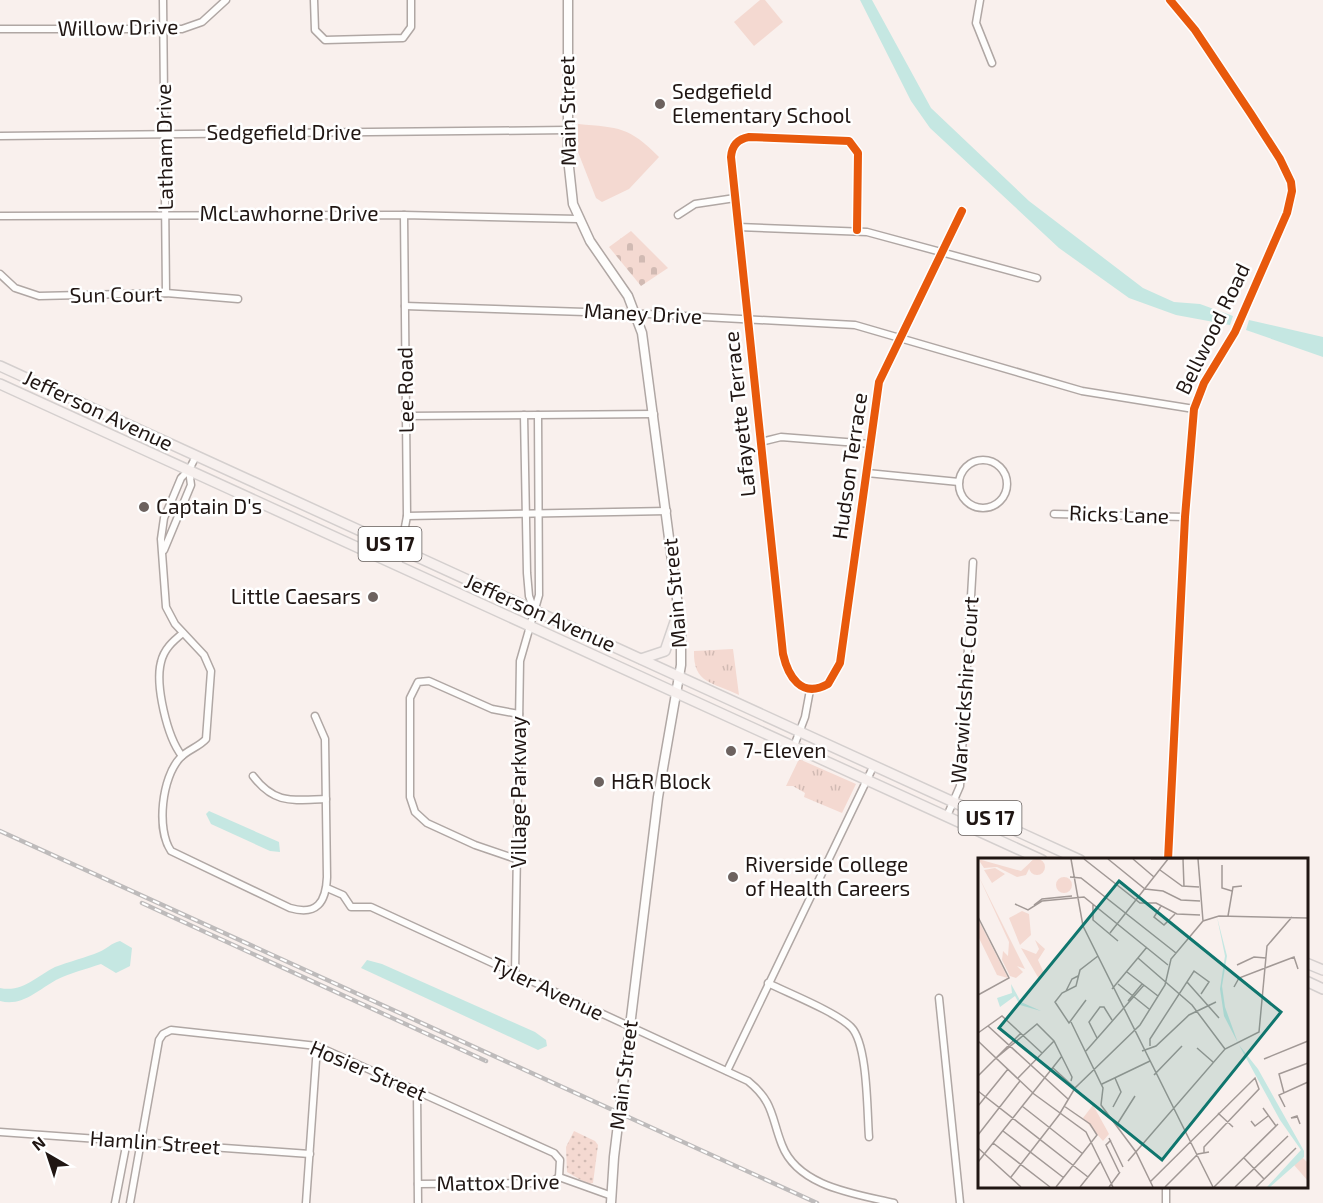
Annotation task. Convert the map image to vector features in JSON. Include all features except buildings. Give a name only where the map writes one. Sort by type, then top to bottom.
[{"type":"main road","name":"Main Street","points":[[568,0],[569,179],[578,219],[590,241],[617,277],[636,313],[645,347],[679,610],[682,657],[658,796],[611,1199]]},
{"type":"main road","name":"Jefferson Avenue","points":[[0,366],[1076,858]]},
{"type":"main road","name":"Jefferson Avenue","points":[[0,384],[1038,858]]},
{"type":"main road","points":[[641,659],[665,651],[679,610]]},
{"type":"main road","points":[[1308,964],[1323,970]]},
{"type":"main road","points":[[1308,982],[1323,988]]},
{"type":"street","name":"Latham Drive","points":[[164,0],[166,293]]},
{"type":"street","name":"Willow Drive","points":[[0,29],[193,27],[213,14],[226,0]]},
{"type":"street","points":[[314,0],[315,30],[325,40],[403,38],[411,27],[411,0]]},
{"type":"street","points":[[980,0],[976,23],[992,63]]},
{"type":"street","name":"Bellwood Road","points":[[1168,858],[1185,517],[1194,409],[1204,383],[1235,332],[1287,213],[1292,191],[1291,182],[1280,159],[1248,108],[1195,30],[1170,0]]},
{"type":"street","name":"Sedgefield Drive","points":[[0,136],[568,130]]},
{"type":"street","name":"Lafayette Terrace","points":[[810,690],[800,686],[790,676],[783,654],[735,198],[731,152],[737,141],[753,137],[843,138],[853,144],[858,153],[857,230]]},
{"type":"street","points":[[678,216],[694,204],[735,198]]},
{"type":"street","name":"Hudson Terrace","points":[[810,690],[828,684],[840,663],[879,382],[962,211]]},
{"type":"street","name":"McLawhorne Drive","points":[[0,216],[404,214],[578,219]]},
{"type":"street","name":"Lee Road","points":[[398,565],[407,516],[404,214]]},
{"type":"street","points":[[738,227],[857,230],[942,250],[1037,278]]},
{"type":"street","name":"Sun Court","points":[[0,273],[15,288],[39,296],[166,293],[238,299]]},
{"type":"street","name":"Maney Drive","points":[[405,306],[834,322],[900,336],[1082,391],[1194,409]]},
{"type":"street","points":[[406,416],[654,414]]},
{"type":"street","name":"Village Parkway","points":[[524,415],[526,548],[529,596],[534,610]]},
{"type":"street","name":"Village Parkway","points":[[515,975],[519,860],[520,661],[539,595],[538,415]]},
{"type":"street","points":[[761,442],[781,437],[871,444]]},
{"type":"street","points":[[196,456],[189,470],[181,478],[164,518],[161,539],[164,550],[166,607],[183,633],[204,655],[212,680],[208,709],[208,736],[203,743],[182,756],[164,791],[164,835],[171,851],[296,910],[318,906],[325,898],[327,888],[326,799],[325,739],[315,716]]},
{"type":"street","points":[[985,460],[1000,467],[1006,484],[1000,501],[983,508],[966,501],[959,489],[959,482],[967,465],[985,460]]},
{"type":"street","points":[[164,550],[191,485],[189,470]]},
{"type":"street","points":[[867,473],[959,482]]},
{"type":"street","points":[[407,516],[667,511]]},
{"type":"street","name":"Ricks Lane","points":[[1054,514],[1185,517]]},
{"type":"street","points":[[526,548],[539,548]]},
{"type":"street","name":"Warwickshire Court","points":[[947,816],[960,786],[973,562]]},
{"type":"street","points":[[182,756],[169,734],[160,672],[167,648],[183,633]]},
{"type":"street","points":[[519,714],[492,708],[429,681],[418,682],[410,698],[410,797],[415,812],[438,829],[519,860]]},
{"type":"street","points":[[794,746],[810,690]]},
{"type":"street","points":[[727,1071],[874,765]]},
{"type":"street","points":[[253,776],[262,787],[279,798],[326,799]]},
{"type":"street","name":"Tyler Avenue","points":[[327,888],[343,895],[351,907],[371,907],[748,1081],[768,1101],[782,1146],[797,1167],[809,1177],[837,1189],[894,1203]]},
{"type":"street","points":[[768,983],[843,1021],[855,1032],[861,1050],[869,1137]]},
{"type":"street","points":[[939,998],[960,1203]]},
{"type":"street","name":"Hosier Street","points":[[141,1142],[160,1038],[171,1030],[280,1040],[317,1046],[554,1153],[560,1160],[559,1177]]},
{"type":"street","points":[[306,1203],[317,1046]]},
{"type":"street","points":[[417,1091],[418,1203]]},
{"type":"street","name":"Hamlin Street","points":[[0,1132],[310,1154]]},
{"type":"street","points":[[115,1203],[127,1141]]},
{"type":"street","points":[[130,1203],[141,1142]]},
{"type":"street","name":"Mattox Drive","points":[[418,1184],[550,1183],[559,1177],[611,1199]]},
{"type":"green space","points":[[760,0],[765,0],[783,22],[754,46],[734,22]]},
{"type":"green space","points":[[578,124],[623,130],[639,139],[659,157],[629,189],[602,202],[596,198],[578,152]]},
{"type":"green space","points":[[631,231],[668,268],[641,286],[609,247]]},
{"type":"green space","points":[[733,649],[739,695],[706,680],[697,670],[695,662],[694,651]]},
{"type":"green space","points":[[799,759],[856,784],[842,813],[804,797],[805,793],[793,786],[786,786]]},
{"type":"green space","points":[[574,1131],[595,1141],[598,1145],[593,1183],[588,1184],[567,1172],[566,1147]]},
{"type":"water","points":[[860,0],[872,0],[931,108],[1029,201],[1143,288],[1174,302],[1200,304],[1233,316],[1230,325],[1176,315],[1129,298],[1059,248],[930,128],[911,101]]},
{"type":"water","points":[[1249,320],[1323,337],[1323,357],[1246,330]]},
{"type":"water","points":[[209,811],[279,842],[280,852],[270,851],[211,824],[206,814]]},
{"type":"water","points":[[120,941],[132,948],[130,966],[116,973],[101,964],[56,980],[23,1000],[0,1001],[0,988],[23,986],[55,967],[99,952]]},
{"type":"water","points":[[367,960],[382,964],[535,1032],[546,1040],[547,1046],[538,1050],[361,968]]},
{"type":"railway","points":[[0,831],[817,1203]]},
{"type":"railway","points":[[142,903],[486,1061]]},
{"type":"cycle path","points":[[1168,858],[1185,517],[1194,409],[1204,383],[1235,332],[1287,213],[1292,191],[1291,182],[1280,159],[1195,30],[1170,0]]},
{"type":"cycle path","points":[[857,230],[858,153],[849,141],[749,137],[742,139],[734,146],[731,157],[783,654],[792,677],[797,683],[810,689],[828,684],[840,663],[879,382],[962,211]]},
{"type":"place","name":"Sedgefield Elementary School","points":[[660,104]]},
{"type":"place","name":"Captain D's","points":[[144,507]]},
{"type":"place","name":"Little Caesars","points":[[373,597]]},
{"type":"place","name":"7-Eleven","points":[[731,751]]},
{"type":"place","name":"H&R Block","points":[[599,782]]},
{"type":"place","name":"Riverside College of Health Careers","points":[[733,877]]}]
